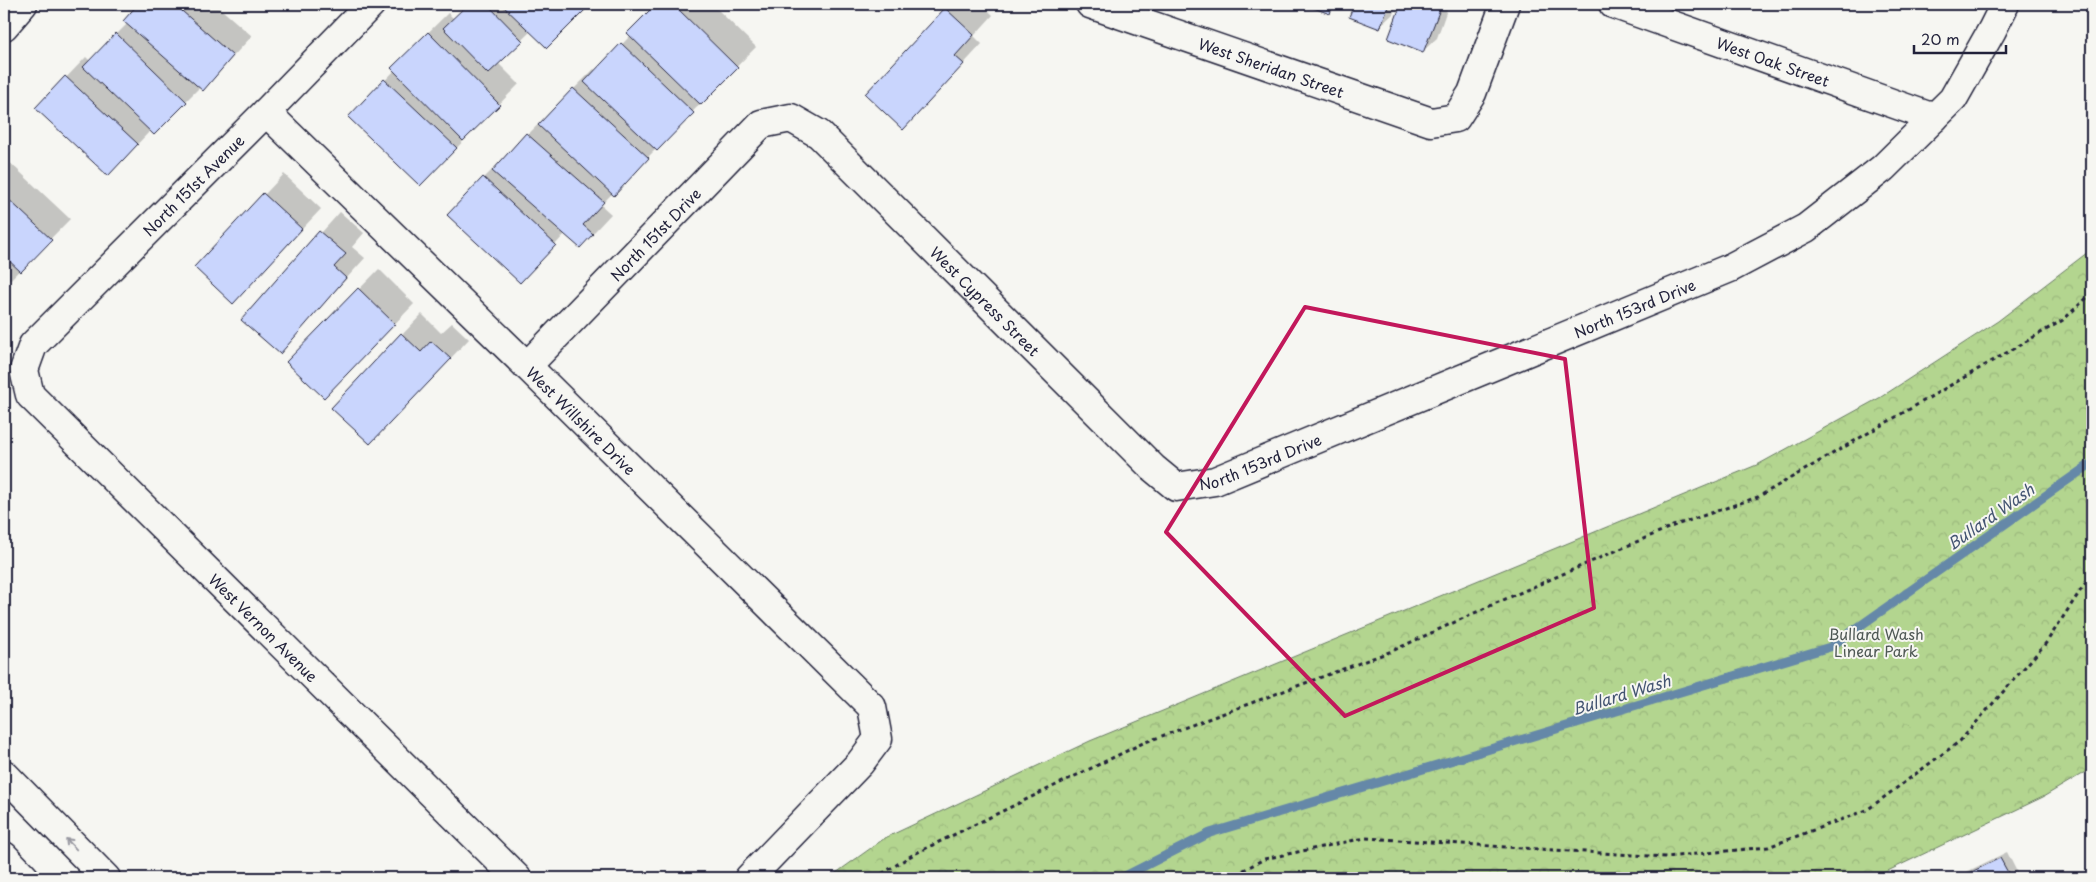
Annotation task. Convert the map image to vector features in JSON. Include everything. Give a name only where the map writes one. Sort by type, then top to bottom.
[{"type":"street","points":[[4,26],[23,4]]},
{"type":"street","name":"North 151st Avenue","points":[[24,370],[33,345],[266,112],[370,4]]},
{"type":"street","name":"West Sheridan Street","points":[[1090,4],[1431,122],[1456,118],[1472,93],[1505,4]]},
{"type":"street","name":"West Oak Street","points":[[1613,4],[1934,118]]},
{"type":"street","name":"North 153rd Drive","points":[[1176,487],[1215,481],[1730,268],[1806,228],[1883,168],[1953,99],[2005,4]]},
{"type":"street","name":"West Willshire Drive","points":[[266,112],[872,706],[878,739],[860,763],[749,878]]},
{"type":"street","name":"North 151st Drive","points":[[527,366],[761,124],[791,118]]},
{"type":"street","name":"West Cypress Street","points":[[791,118],[818,134],[1153,468],[1176,487]]},
{"type":"street","name":"West Vernon Avenue","points":[[24,370],[30,395],[518,878]]},
{"type":"street","points":[[4,774],[106,878]]},
{"type":"street","points":[[4,856],[25,878]]},
{"type":"path","points":[[875,878],[914,854],[1143,743],[1392,651],[1673,526],[1758,497],[2063,320],[2092,293]]},
{"type":"path","points":[[1229,878],[1264,859],[1365,838],[1666,857],[1768,847],[1866,810],[1960,741],[2046,643],[2092,573]]},
{"type":"highlighted area","points":[[1305,307],[1565,359],[1594,608],[1345,716],[1166,532]]},
{"type":"green space","name":"Bullard Wash Linear Park","points":[[2092,249],[2092,768],[2043,797],[1873,878],[829,878],[885,838],[1090,741],[1759,464],[1881,397],[1998,321]]},
{"type":"building","points":[[138,4],[174,4],[233,56],[203,91],[123,21]]},
{"type":"building","points":[[468,4],[487,4],[523,41],[488,74],[443,28]]},
{"type":"building","points":[[501,4],[581,4],[586,9],[547,48]]},
{"type":"building","points":[[656,4],[673,4],[738,68],[701,105],[627,33]]},
{"type":"building","points":[[1303,4],[1333,4],[1330,14]]},
{"type":"building","points":[[1354,4],[1389,4],[1380,29],[1349,17]]},
{"type":"building","points":[[1401,4],[1442,4],[1423,53],[1388,39]]},
{"type":"building","points":[[945,8],[974,35],[955,56],[964,64],[903,130],[865,94]]},
{"type":"building","points":[[428,32],[500,105],[463,141],[391,68]]},
{"type":"building","points":[[116,33],[187,102],[154,135],[83,67]]},
{"type":"building","points":[[621,43],[694,113],[657,151],[584,82]]},
{"type":"building","points":[[65,76],[138,144],[108,176],[35,108]]},
{"type":"building","points":[[384,79],[457,148],[420,186],[348,117]]},
{"type":"building","points":[[573,88],[649,158],[614,196],[538,125]]},
{"type":"building","points":[[526,133],[604,202],[583,225],[593,234],[580,248],[492,171]]},
{"type":"building","points":[[483,177],[556,245],[520,283],[447,215]]},
{"type":"building","points":[[263,193],[302,229],[233,304],[194,267]]},
{"type":"building","points":[[4,195],[52,240],[21,272],[4,256]]},
{"type":"building","points":[[319,231],[346,254],[334,267],[346,278],[280,354],[241,320]]},
{"type":"building","points":[[358,288],[395,324],[324,398],[286,362]]},
{"type":"building","points":[[401,333],[421,352],[431,341],[451,359],[370,444],[331,408]]},
{"type":"building","points":[[2000,858],[2011,878],[1959,878]]},
{"type":"waterway","name":"Bullard Wash","points":[[1121,878],[1210,833],[1830,647],[2092,463]]}]
